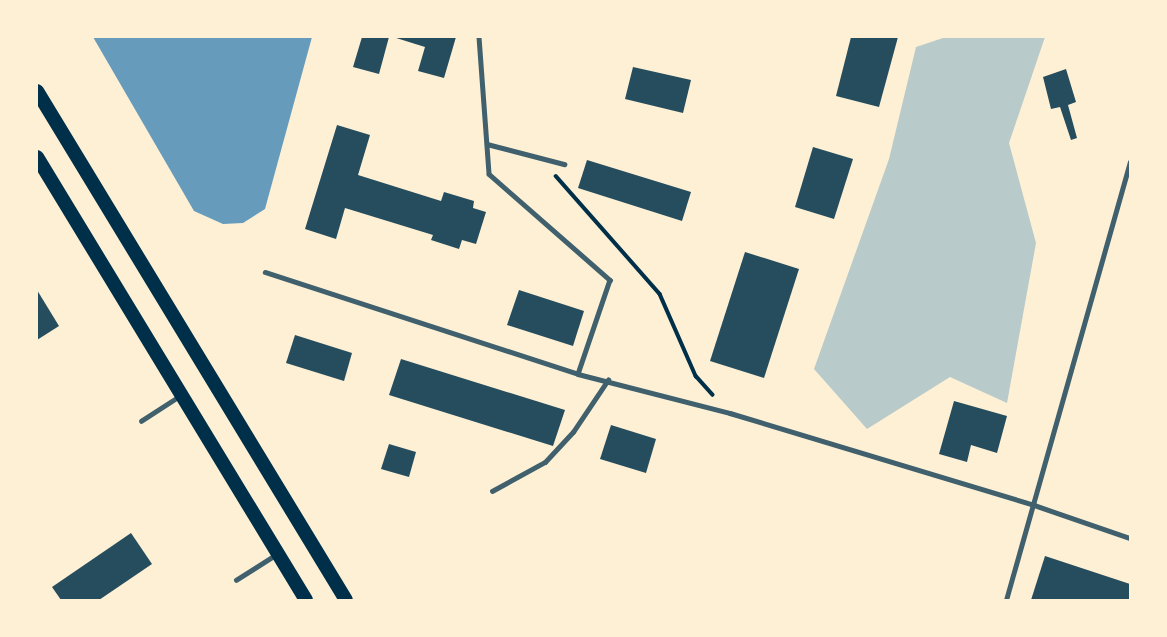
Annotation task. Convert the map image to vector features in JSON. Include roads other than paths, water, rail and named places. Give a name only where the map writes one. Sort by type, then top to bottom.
[{"type":"main road","points":[[37,91],[346,600]]},
{"type":"main road","points":[[37,157],[306,600]]},
{"type":"lane","points":[[479,37],[489,174],[610,280],[578,374]]},
{"type":"lane","points":[[487,144],[564,164]]},
{"type":"lane","points":[[1006,600],[1130,162]]},
{"type":"lane","points":[[265,272],[578,374],[730,413],[1034,505],[1130,538]]},
{"type":"lane","points":[[492,491],[545,463],[573,432],[608,380]]},
{"type":"lane","points":[[141,421],[181,395]]},
{"type":"lane","points":[[236,580],[277,553]]},
{"type":"water","points":[[93,37],[312,37],[265,209],[243,223],[223,224],[194,211]]}]
